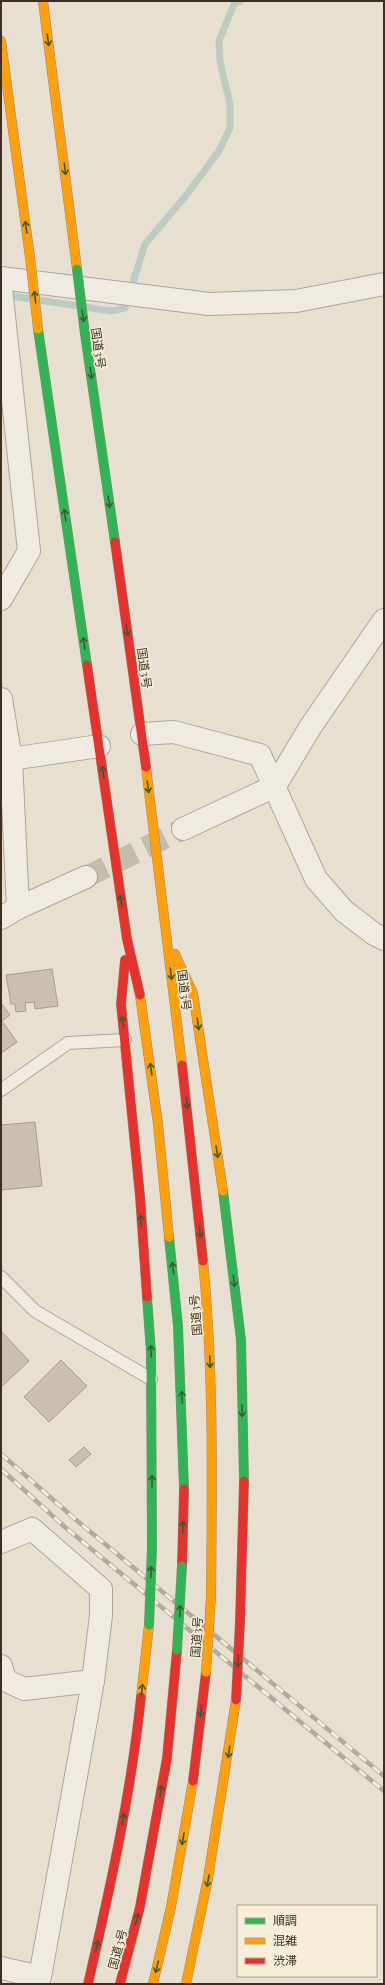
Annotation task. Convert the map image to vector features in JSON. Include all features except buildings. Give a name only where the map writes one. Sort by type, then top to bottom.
[{"type":"highway","name":"国道3号","points":[[43,1],[85,334],[142,734],[189,1122],[209,1327],[213,1438],[210,1597],[206,1672],[192,1789],[171,1907],[153,1984]]},
{"type":"highway","name":"国道3号","points":[[1,41],[31,265],[38,329],[127,939],[143,1010],[157,1117],[178,1326],[183,1436],[182,1566],[177,1650],[167,1758],[140,1907],[120,1984]]},
{"type":"highway","points":[[166,935],[193,993],[224,1199],[241,1340],[244,1502],[236,1700],[220,1816],[198,1933],[186,1984]]},
{"type":"highway","points":[[88,1984],[112,1879],[135,1753],[149,1625],[152,1548],[151,1352],[140,1196],[121,1004],[127,939]]},
{"type":"street","points":[[1,278],[209,304],[296,301],[384,284]]},
{"type":"street","points":[[1,288],[29,551],[1,599]]},
{"type":"street","points":[[183,829],[275,786],[311,726],[384,620]]},
{"type":"street","points":[[1,699],[6,761],[9,913],[86,877]]},
{"type":"street","points":[[142,734],[174,732],[260,755],[316,879],[344,911],[374,934],[384,939]]},
{"type":"street","points":[[6,761],[99,746]]},
{"type":"street","points":[[1,1542],[32,1528],[101,1589],[101,1615],[93,1681],[40,1977],[1,1968]]},
{"type":"street","points":[[1,1666],[5,1680],[24,1689],[93,1681]]},
{"type":"lane","points":[[1,931],[9,913]]},
{"type":"lane","points":[[1,1090],[68,1043],[125,1040]]},
{"type":"lane","points":[[1,1277],[35,1311],[151,1379]]},
{"type":"waterway","points":[[5,295],[111,311],[125,308],[145,244],[184,198],[219,151],[230,128],[230,104],[220,62],[219,41],[234,4],[240,1]]},
{"type":"tunnel","points":[[86,877],[183,829]]},
{"type":"railway","points":[[1,1454],[75,1519],[384,1776]]},
{"type":"railway","points":[[1,1469],[66,1528],[384,1791]]},
{"type":"traffic: fast","points":[[77,269],[85,334]]},
{"type":"traffic: fast","points":[[38,329],[87,665]]},
{"type":"traffic: fast","points":[[85,334],[115,542]]},
{"type":"traffic: fast","points":[[223,1191],[241,1340],[244,1481]]},
{"type":"traffic: fast","points":[[169,1237],[178,1326],[184,1489]]},
{"type":"traffic: fast","points":[[147,1297],[151,1352],[152,1548]]},
{"type":"traffic: fast","points":[[149,1625],[152,1548]]},
{"type":"traffic: fast","points":[[177,1650],[182,1566]]},
{"type":"traffic: slow","points":[[43,1],[77,269]]},
{"type":"traffic: slow","points":[[1,41],[31,265]]},
{"type":"traffic: slow","points":[[31,265],[38,329]]},
{"type":"traffic: slow","points":[[146,767],[182,1065]]},
{"type":"traffic: slow","points":[[175,954],[193,993],[223,1191]]},
{"type":"traffic: slow","points":[[140,995],[158,1124],[169,1237]]},
{"type":"traffic: slow","points":[[203,1261],[207,1303],[211,1387],[211,1597]]},
{"type":"traffic: slow","points":[[206,1672],[211,1597]]},
{"type":"traffic: slow","points":[[141,1697],[149,1625]]},
{"type":"traffic: slow","points":[[186,1984],[208,1878],[236,1700]]},
{"type":"traffic: slow","points":[[153,1984],[171,1907],[193,1781]]},
{"type":"traffic: jam","points":[[115,542],[146,767]]},
{"type":"traffic: jam","points":[[87,665],[127,939],[140,995]]},
{"type":"traffic: jam","points":[[125,960],[121,1004],[140,1196],[147,1297]]},
{"type":"traffic: jam","points":[[182,1065],[203,1261]]},
{"type":"traffic: jam","points":[[240,1622],[244,1481]]},
{"type":"traffic: jam","points":[[182,1566],[184,1489]]},
{"type":"traffic: jam","points":[[236,1700],[240,1622]]},
{"type":"traffic: jam","points":[[120,1984],[140,1907],[167,1758],[177,1650]]},
{"type":"traffic: jam","points":[[193,1781],[206,1672]]},
{"type":"traffic: jam","points":[[88,1984],[112,1877],[126,1805],[141,1697]]}]
